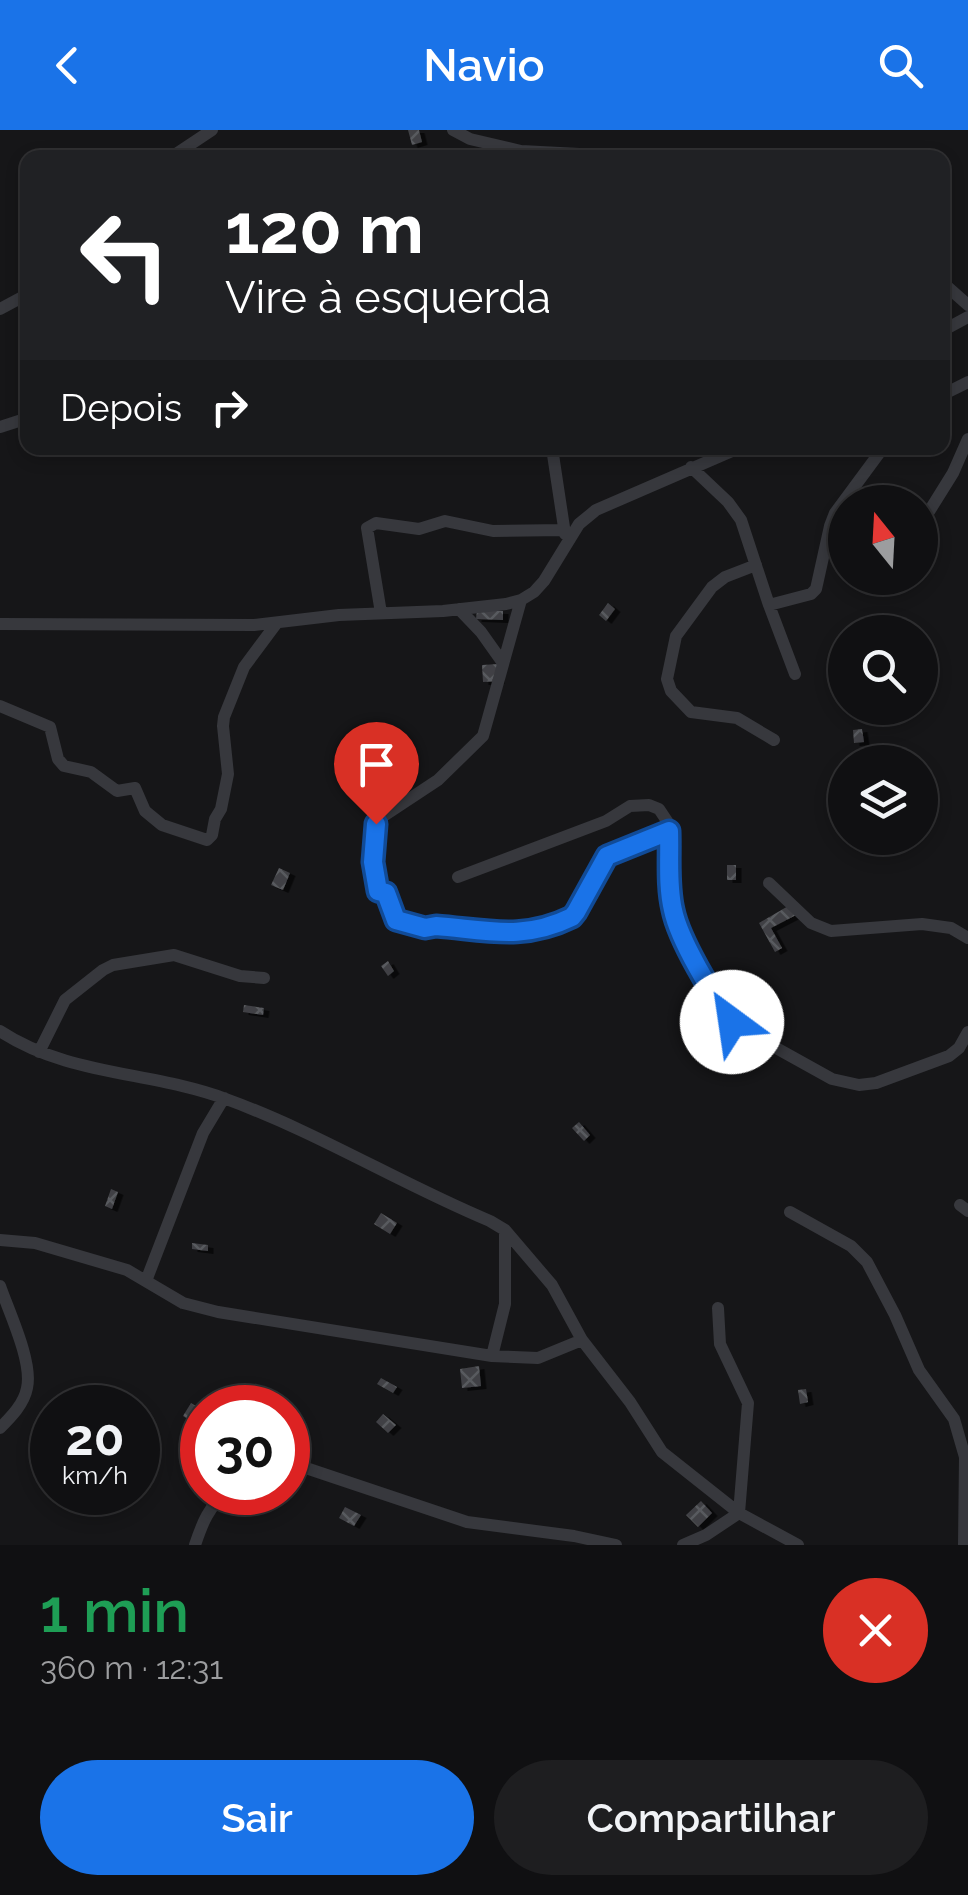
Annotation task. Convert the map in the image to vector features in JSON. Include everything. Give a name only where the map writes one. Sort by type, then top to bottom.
[{"type":"street","points":[[182,150],[212,130]]},
{"type":"street","points":[[453,130],[470,139],[518,150]]},
{"type":"street","points":[[938,496],[968,439]]},
{"type":"street","points":[[553,455],[567,545]]},
{"type":"street","points":[[0,624],[276,624],[380,612],[459,610],[521,600],[544,581],[580,524],[596,510],[721,455]]},
{"type":"street","points":[[769,605],[811,594],[816,588],[832,520],[878,455]]},
{"type":"street","points":[[691,467],[741,520],[795,674]]},
{"type":"street","points":[[380,612],[368,534],[371,524],[419,529],[445,521],[494,532],[564,530]]},
{"type":"street","points":[[756,566],[725,577],[712,587],[676,636],[667,679],[671,691],[691,712],[732,716],[774,740]]},
{"type":"street","points":[[521,600],[488,727],[480,740],[438,780],[376,824],[373,862],[378,891],[386,893],[396,920],[425,928],[513,934],[566,920],[576,912],[607,856],[669,831]]},
{"type":"street","points":[[459,610],[481,632],[503,664]]},
{"type":"street","points":[[0,706],[47,724],[64,766],[91,772],[117,790],[136,788],[146,811],[162,825],[207,840],[222,809],[228,774],[224,717],[244,667],[276,624]]},
{"type":"street","points":[[458,877],[606,822],[630,806],[648,805],[665,816],[669,831],[672,906],[679,930],[725,1012],[740,1028],[832,1080],[859,1085],[948,1056],[959,1048],[968,1032]]},
{"type":"street","points":[[769,883],[811,923],[830,931],[922,924],[951,928],[968,938]]},
{"type":"street","points":[[38,1052],[65,1000],[108,967],[174,956],[240,976],[264,978]]},
{"type":"street","points":[[0,1031],[67,1063],[224,1098],[505,1230],[560,1297],[582,1340],[630,1402],[662,1452],[739,1514],[798,1545]]},
{"type":"street","points":[[146,1280],[203,1133],[224,1098]]},
{"type":"street","points":[[790,1212],[851,1246],[867,1262],[919,1370],[954,1418],[965,1457],[964,1545]]},
{"type":"street","points":[[492,1356],[504,1310],[505,1230]]},
{"type":"street","points":[[0,1240],[34,1243],[127,1270],[165,1294],[200,1308],[492,1356],[538,1358],[582,1340]]},
{"type":"street","points":[[0,1286],[28,1374],[27,1390],[19,1408],[0,1428]]},
{"type":"street","points":[[718,1308],[720,1344],[748,1403],[739,1514]]},
{"type":"street","points":[[310,1469],[466,1522],[616,1545]]},
{"type":"street","points":[[683,1545],[706,1536],[739,1514]]},
{"type":"street","points":[[195,1545],[208,1515]]},
{"type":"building","points":[[408,130],[419,130],[422,142],[412,145]]},
{"type":"building","points":[[608,603],[615,609],[606,621],[599,615]]},
{"type":"building","points":[[477,610],[503,611],[503,620],[476,619]]},
{"type":"building","points":[[498,664],[499,681],[483,682],[482,665]]},
{"type":"building","points":[[862,729],[864,742],[854,743],[853,730]]},
{"type":"building","points":[[727,865],[736,865],[736,880],[727,880]]},
{"type":"building","points":[[279,868],[290,873],[283,890],[271,885]]},
{"type":"building","points":[[790,905],[796,915],[771,928],[782,948],[775,952],[759,923]]},
{"type":"building","points":[[388,961],[394,971],[388,976],[381,966]]},
{"type":"building","points":[[244,1005],[264,1008],[263,1015],[243,1012]]},
{"type":"building","points":[[709,1040],[726,1044],[724,1053],[707,1050]]},
{"type":"building","points":[[579,1122],[590,1135],[584,1141],[572,1128]]},
{"type":"building","points":[[111,1189],[118,1192],[112,1209],[105,1206]]},
{"type":"building","points":[[381,1213],[397,1223],[390,1234],[374,1224]]},
{"type":"building","points":[[192,1243],[208,1245],[208,1251],[192,1249]]},
{"type":"building","points":[[479,1366],[481,1386],[462,1388],[460,1369]]},
{"type":"building","points":[[381,1378],[397,1387],[393,1393],[377,1384]]},
{"type":"building","points":[[806,1389],[808,1402],[800,1404],[798,1390]]},
{"type":"building","points":[[383,1414],[396,1425],[388,1433],[376,1422]]},
{"type":"building","points":[[701,1501],[712,1513],[698,1527],[686,1515]]},
{"type":"building","points":[[345,1507],[361,1515],[354,1526],[339,1518]]},
{"type":"route","points":[[376,824],[373,862],[378,891],[386,893],[396,920],[425,928],[513,934],[572,917],[607,856],[669,831],[675,920],[732,1022]]}]
